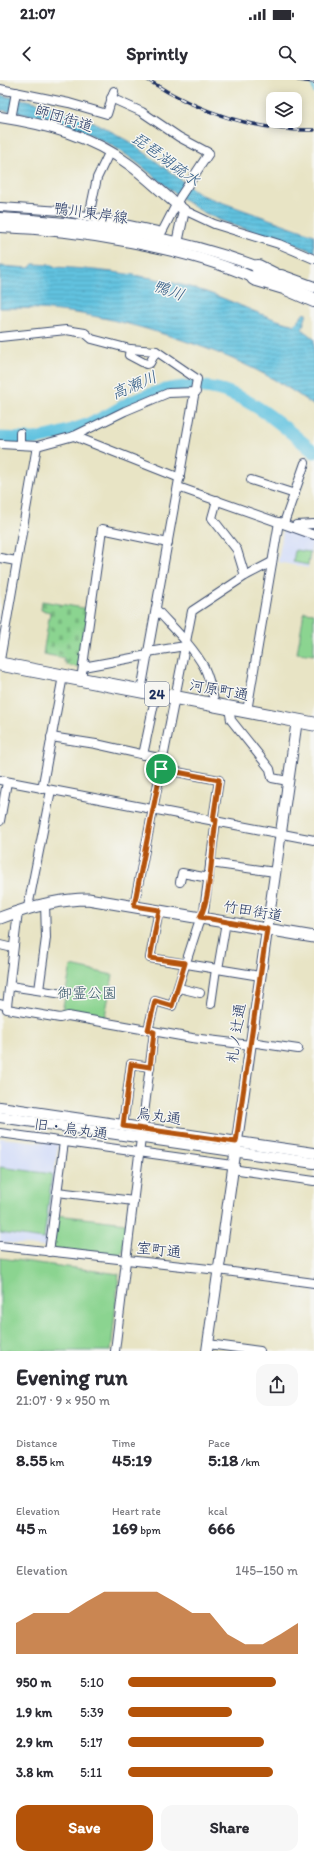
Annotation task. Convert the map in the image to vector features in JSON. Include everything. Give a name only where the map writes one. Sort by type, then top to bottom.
[{"type":"highway","points":[[256,272],[314,294]]},
{"type":"highway","points":[[256,272],[284,287],[314,300]]},
{"type":"highway","name":"河原町通","points":[[0,664],[63,676],[82,673],[141,691],[314,724]]},
{"type":"main road","name":"竹田街道","points":[[0,918],[23,909],[46,903],[72,899],[88,899],[314,937]]},
{"type":"street","points":[[0,89],[69,103],[107,114],[113,95],[142,112],[179,137],[209,153],[162,232],[62,211],[0,207]]},
{"type":"street","points":[[11,117],[16,93]]},
{"type":"street","name":"師団街道","points":[[0,117],[11,117],[72,133],[110,151],[180,204]]},
{"type":"street","points":[[89,216],[97,178],[110,151]]},
{"type":"street","points":[[180,204],[176,247],[256,272],[314,287]]},
{"type":"street","points":[[180,204],[214,224],[289,248],[314,259]]},
{"type":"street","name":"鴨川東岸線","points":[[0,218],[34,225]]},
{"type":"street","name":"鴨川東岸線","points":[[0,227],[34,225],[104,229],[176,247]]},
{"type":"street","points":[[256,272],[314,305]]},
{"type":"street","points":[[0,337],[66,330],[85,333],[92,339],[130,349],[156,351],[197,379],[141,691]]},
{"type":"street","points":[[130,349],[129,355],[146,364],[150,363],[156,351]]},
{"type":"street","points":[[0,444],[37,446],[74,436],[125,411],[168,393],[196,388]]},
{"type":"street","points":[[56,431],[56,441]]},
{"type":"street","points":[[20,433],[20,445]]},
{"type":"street","points":[[74,436],[180,478]]},
{"type":"street","points":[[0,660],[37,446]]},
{"type":"street","points":[[247,711],[272,562],[282,522],[295,494],[306,463]]},
{"type":"street","points":[[252,480],[295,494]]},
{"type":"street","points":[[178,488],[282,522],[314,535]]},
{"type":"street","points":[[217,500],[212,518],[237,550],[245,576]]},
{"type":"street","points":[[294,527],[296,525],[314,524]]},
{"type":"street","points":[[168,543],[102,528],[94,578],[91,617],[82,673],[185,644]]},
{"type":"street","points":[[0,558],[16,561]]},
{"type":"street","points":[[134,906],[192,611],[245,576],[272,562]]},
{"type":"street","points":[[156,609],[204,667],[209,679],[215,705]]},
{"type":"street","points":[[42,789],[63,676]]},
{"type":"street","points":[[143,755],[156,694]]},
{"type":"street","points":[[229,708],[231,720],[270,768],[272,778],[288,781]]},
{"type":"street","name":"札ノ辻通","points":[[207,1348],[296,720]]},
{"type":"street","points":[[51,737],[99,744],[163,759]]},
{"type":"street","points":[[115,1351],[150,1067],[151,1031],[155,1001],[172,1006],[179,988],[185,963],[200,917],[204,911],[209,878],[219,780],[161,769]]},
{"type":"street","points":[[0,821],[3,781],[280,832],[314,840]]},
{"type":"street","points":[[50,790],[13,948],[10,986],[3,1005],[7,1009],[60,1018],[72,1017],[151,1031],[298,1049]]},
{"type":"street","points":[[210,863],[275,872]]},
{"type":"street","points":[[180,882],[182,873],[209,878]]},
{"type":"street","points":[[39,990],[46,938],[46,903]]},
{"type":"street","points":[[159,910],[150,958],[260,976]]},
{"type":"street","points":[[211,1004],[226,922]]},
{"type":"street","points":[[0,945],[13,948]]},
{"type":"street","points":[[10,986],[63,994]]},
{"type":"street","points":[[179,988],[200,993]]},
{"type":"street","points":[[123,1126],[131,1064],[150,1067]]},
{"type":"street","name":"烏丸通","points":[[0,1107],[123,1126],[141,1134]]},
{"type":"street","name":"烏丸通","points":[[0,1117],[235,1147],[314,1162]]},
{"type":"street","name":"旧・烏丸通","points":[[0,1133],[314,1180]]},
{"type":"street","points":[[49,1252],[64,1142]]},
{"type":"street","name":"烏丸通","points":[[235,1147],[314,1153]]},
{"type":"street","points":[[57,1192],[134,1201]]},
{"type":"street","name":"室町通","points":[[0,1246],[218,1270],[314,1283]]},
{"type":"street","points":[[207,1348],[260,1351]]},
{"type":"shaded area","points":[[286,530],[313,541],[308,568],[278,562],[283,531]]},
{"type":"shaded area","points":[[0,1138],[58,1144],[45,1247],[0,1242]]},
{"type":"green space","points":[[295,550],[310,552],[308,565],[293,562]]},
{"type":"green space","points":[[42,601],[89,609],[79,667],[66,665],[67,662],[64,662],[64,658],[43,654],[50,612],[41,610]]},
{"type":"green space","points":[[304,612],[314,613],[314,655],[297,653]]},
{"type":"green space","name":"御霊公園","points":[[71,966],[113,975],[105,1016],[102,1018],[62,1011]]},
{"type":"green space","points":[[0,1167],[52,1174],[44,1239],[0,1233]]},
{"type":"green space","points":[[57,1215],[126,1223],[123,1251],[118,1255],[56,1249],[53,1245]]},
{"type":"green space","points":[[0,1258],[119,1274],[111,1351],[0,1351]]},
{"type":"water","points":[[0,95],[32,101],[86,118],[129,141],[201,195],[314,235],[314,252],[286,241],[230,224],[203,212],[182,199],[125,154],[96,137],[81,130],[49,120],[0,110]]},
{"type":"water","name":"鴨川","points":[[33,264],[113,272],[188,286],[272,318],[295,325],[304,313],[307,314],[302,329],[314,339],[314,406],[282,384],[249,366],[197,345],[156,332],[113,320],[69,312],[24,308],[0,308],[0,266],[29,268]]},
{"type":"waterway","points":[[311,80],[314,93]]},
{"type":"waterway","name":"高瀬川","points":[[0,438],[37,439],[52,436],[94,422],[127,404],[163,390],[201,387],[214,388],[227,392],[251,403],[273,418],[314,452]]},
{"type":"railway","points":[[148,80],[186,101],[227,117],[270,127],[314,130]]},
{"type":"railway","points":[[298,80],[314,82]]},
{"type":"route","points":[[161,769],[219,780],[213,820],[216,820],[209,878],[204,911],[200,917],[267,929],[236,1142],[123,1126],[131,1064],[150,1067],[154,1032],[148,1030],[155,1001],[172,1006],[179,988],[185,963],[150,958],[159,910],[134,906],[161,769]]},
{"type":"water label","name":"琵琶湖疏水","points":[[166,159]]}]
